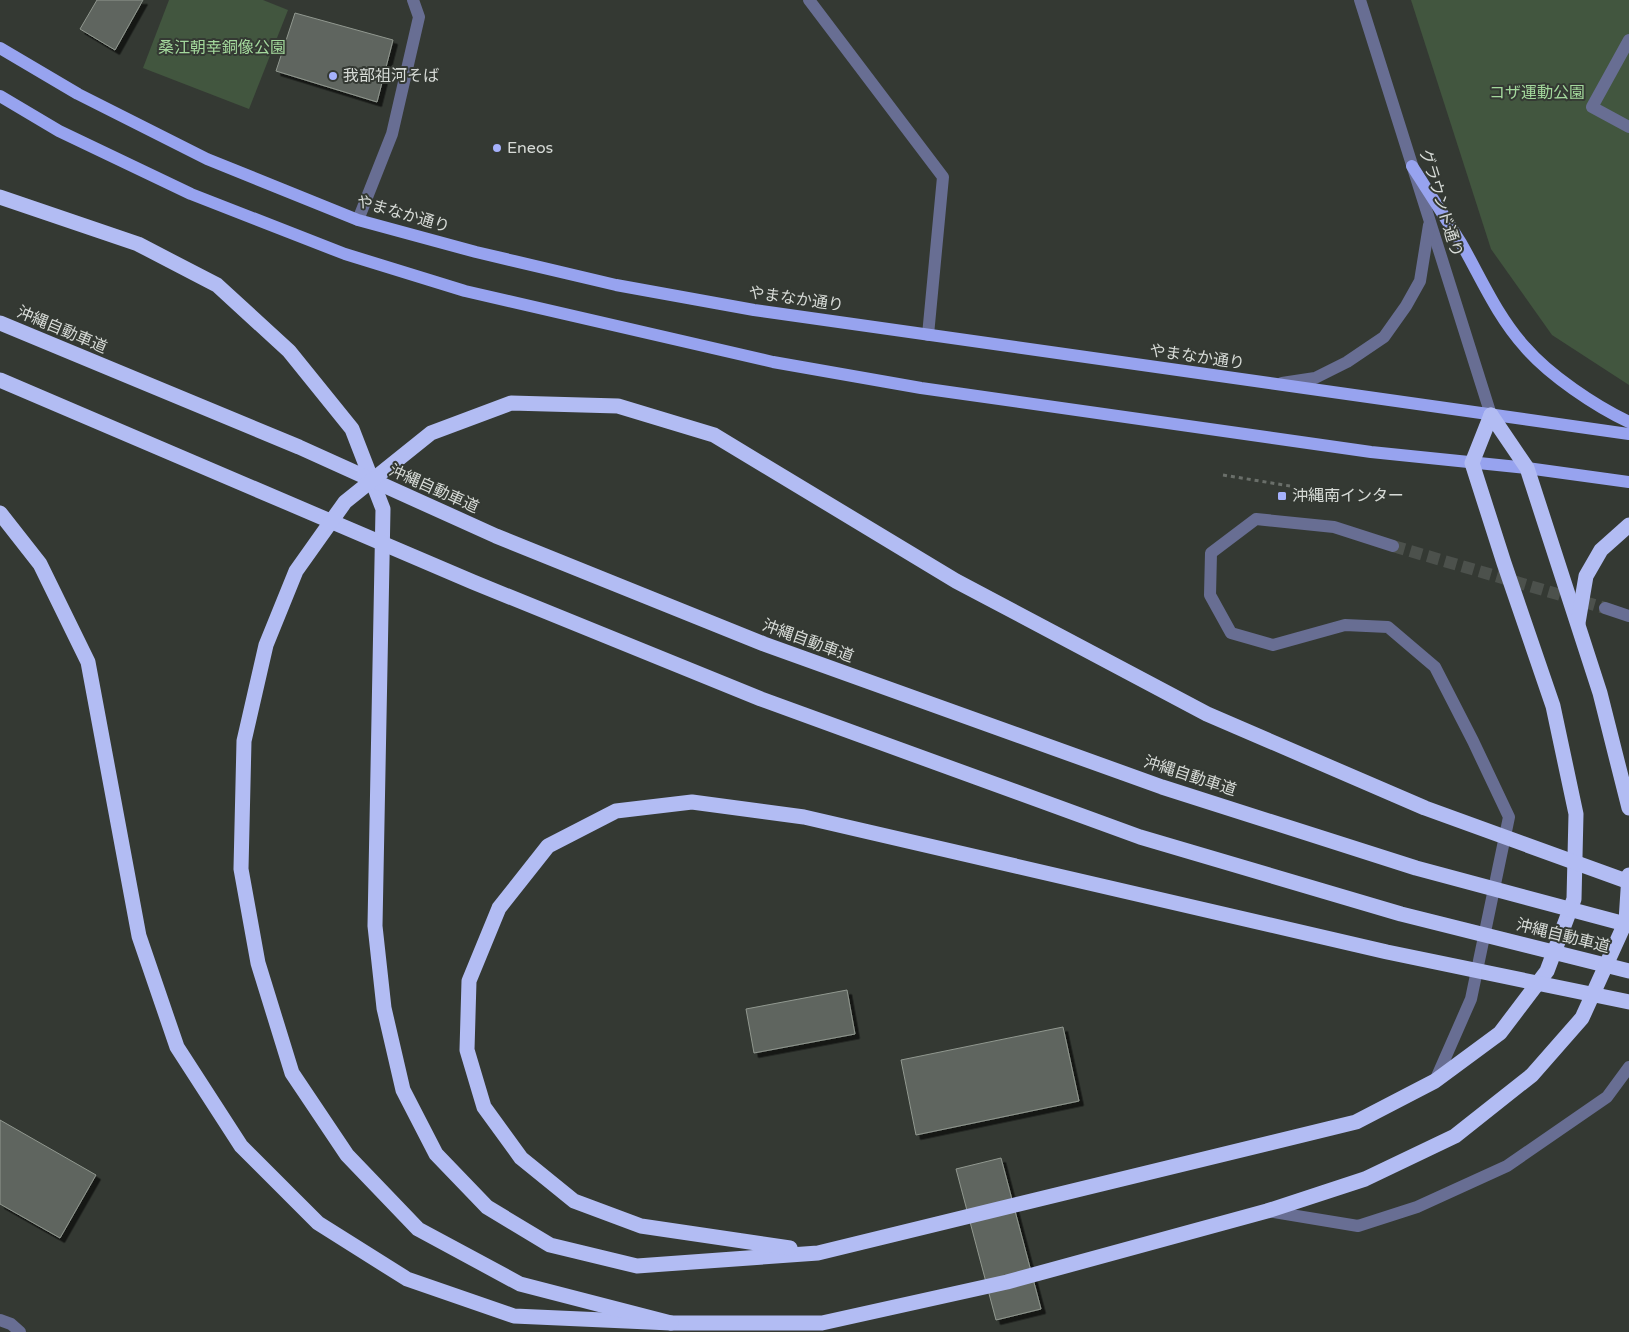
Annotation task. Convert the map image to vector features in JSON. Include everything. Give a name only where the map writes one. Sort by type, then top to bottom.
[{"type":"highway","points":[[0,197],[138,244],[217,285],[290,351],[352,429],[383,509],[375,926],[384,1008],[403,1090],[436,1154],[487,1207],[550,1245],[637,1266],[818,1253],[1356,1122],[1435,1082],[1500,1034],[1547,971],[1574,899],[1576,814],[1553,706],[1472,463],[1491,415]]},
{"type":"highway","name":"沖縄自動車道","points":[[0,323],[299,447],[496,536],[773,647],[1162,787],[1416,868],[1629,925]]},
{"type":"highway","name":"沖縄自動車道","points":[[0,380],[473,582],[761,698],[1140,837],[1401,914],[1629,971]]},
{"type":"highway","points":[[671,1324],[520,1284],[418,1229],[347,1155],[292,1073],[258,963],[241,869],[244,742],[266,645],[296,571],[345,502],[431,433],[511,403],[618,406],[714,435],[956,581],[1207,714],[1425,808],[1629,882]]},
{"type":"highway","points":[[1491,415],[1527,468],[1600,693],[1629,808]]},
{"type":"highway","points":[[0,514],[40,564],[88,662],[140,936],[177,1048],[241,1146],[318,1223],[407,1279],[514,1316],[671,1324],[822,1323],[1007,1282],[1267,1211],[1365,1179],[1455,1136],[1532,1076],[1582,1018],[1626,921],[1629,875]]},
{"type":"highway","points":[[1578,627],[1586,576],[1601,550],[1629,525]]},
{"type":"highway","points":[[818,1253],[641,1226],[574,1201],[521,1158],[484,1107],[467,1050],[468,981],[499,908],[548,846],[616,811],[692,802],[804,817],[1388,952],[1629,1002]]},
{"type":"main road","name":"やまなか通り","points":[[0,48],[78,94],[207,158],[358,220],[476,252],[616,285],[754,310],[1629,434]]},
{"type":"main road","points":[[0,96],[59,131],[191,194],[345,254],[466,291],[773,362],[921,388],[1371,452],[1527,468],[1629,482]]},
{"type":"main road","points":[[1412,166],[1461,244],[1490,297],[1524,347],[1546,369],[1616,416],[1629,422]]},
{"type":"street","points":[[358,220],[392,134],[419,17],[413,0]]},
{"type":"street","points":[[809,0],[944,177],[928,335]]},
{"type":"street","name":"グラウンド通り","points":[[1360,0],[1491,415]]},
{"type":"street","points":[[1629,40],[1592,107],[1629,127]]},
{"type":"street","points":[[1274,385],[1315,378],[1348,362],[1384,337],[1406,306],[1420,281],[1429,221]]},
{"type":"street","points":[[1393,546],[1334,527],[1256,519],[1211,553],[1210,595],[1231,632],[1273,645],[1345,625],[1388,627],[1435,667],[1509,817],[1471,999],[1435,1082]]},
{"type":"street","points":[[1605,608],[1629,616]]},
{"type":"street","points":[[1267,1211],[1358,1226],[1417,1207],[1507,1166],[1607,1098],[1629,1067]]},
{"type":"street","points":[[0,1320],[11,1324],[20,1332]]},
{"type":"path","points":[[1223,475],[1290,486]]},
{"type":"green space","name":"桑江朝幸銅像公園","points":[[169,0],[263,0],[288,10],[249,109],[143,68]]},
{"type":"green space","name":"コザ運動公園","points":[[1411,0],[1629,0],[1629,385],[1552,335],[1491,249]]},
{"type":"building","points":[[97,0],[143,0],[115,50],[80,29]]},
{"type":"building","points":[[295,13],[393,40],[377,102],[276,71]]},
{"type":"building","points":[[847,990],[855,1034],[754,1053],[746,1009]]},
{"type":"building","points":[[1063,1027],[1079,1101],[916,1135],[901,1060]]},
{"type":"building","points":[[0,1120],[96,1175],[60,1238],[0,1204]]},
{"type":"building","points":[[1001,1158],[1041,1309],[996,1320],[956,1169]]},
{"type":"tunnel","points":[[1393,546],[1605,608]]},
{"type":"place","name":"我部祖河そば","points":[[333,76]]},
{"type":"place","name":"Eneos","points":[[497,148]]},
{"type":"place","name":"沖縄南インター","points":[[1282,496]]}]
